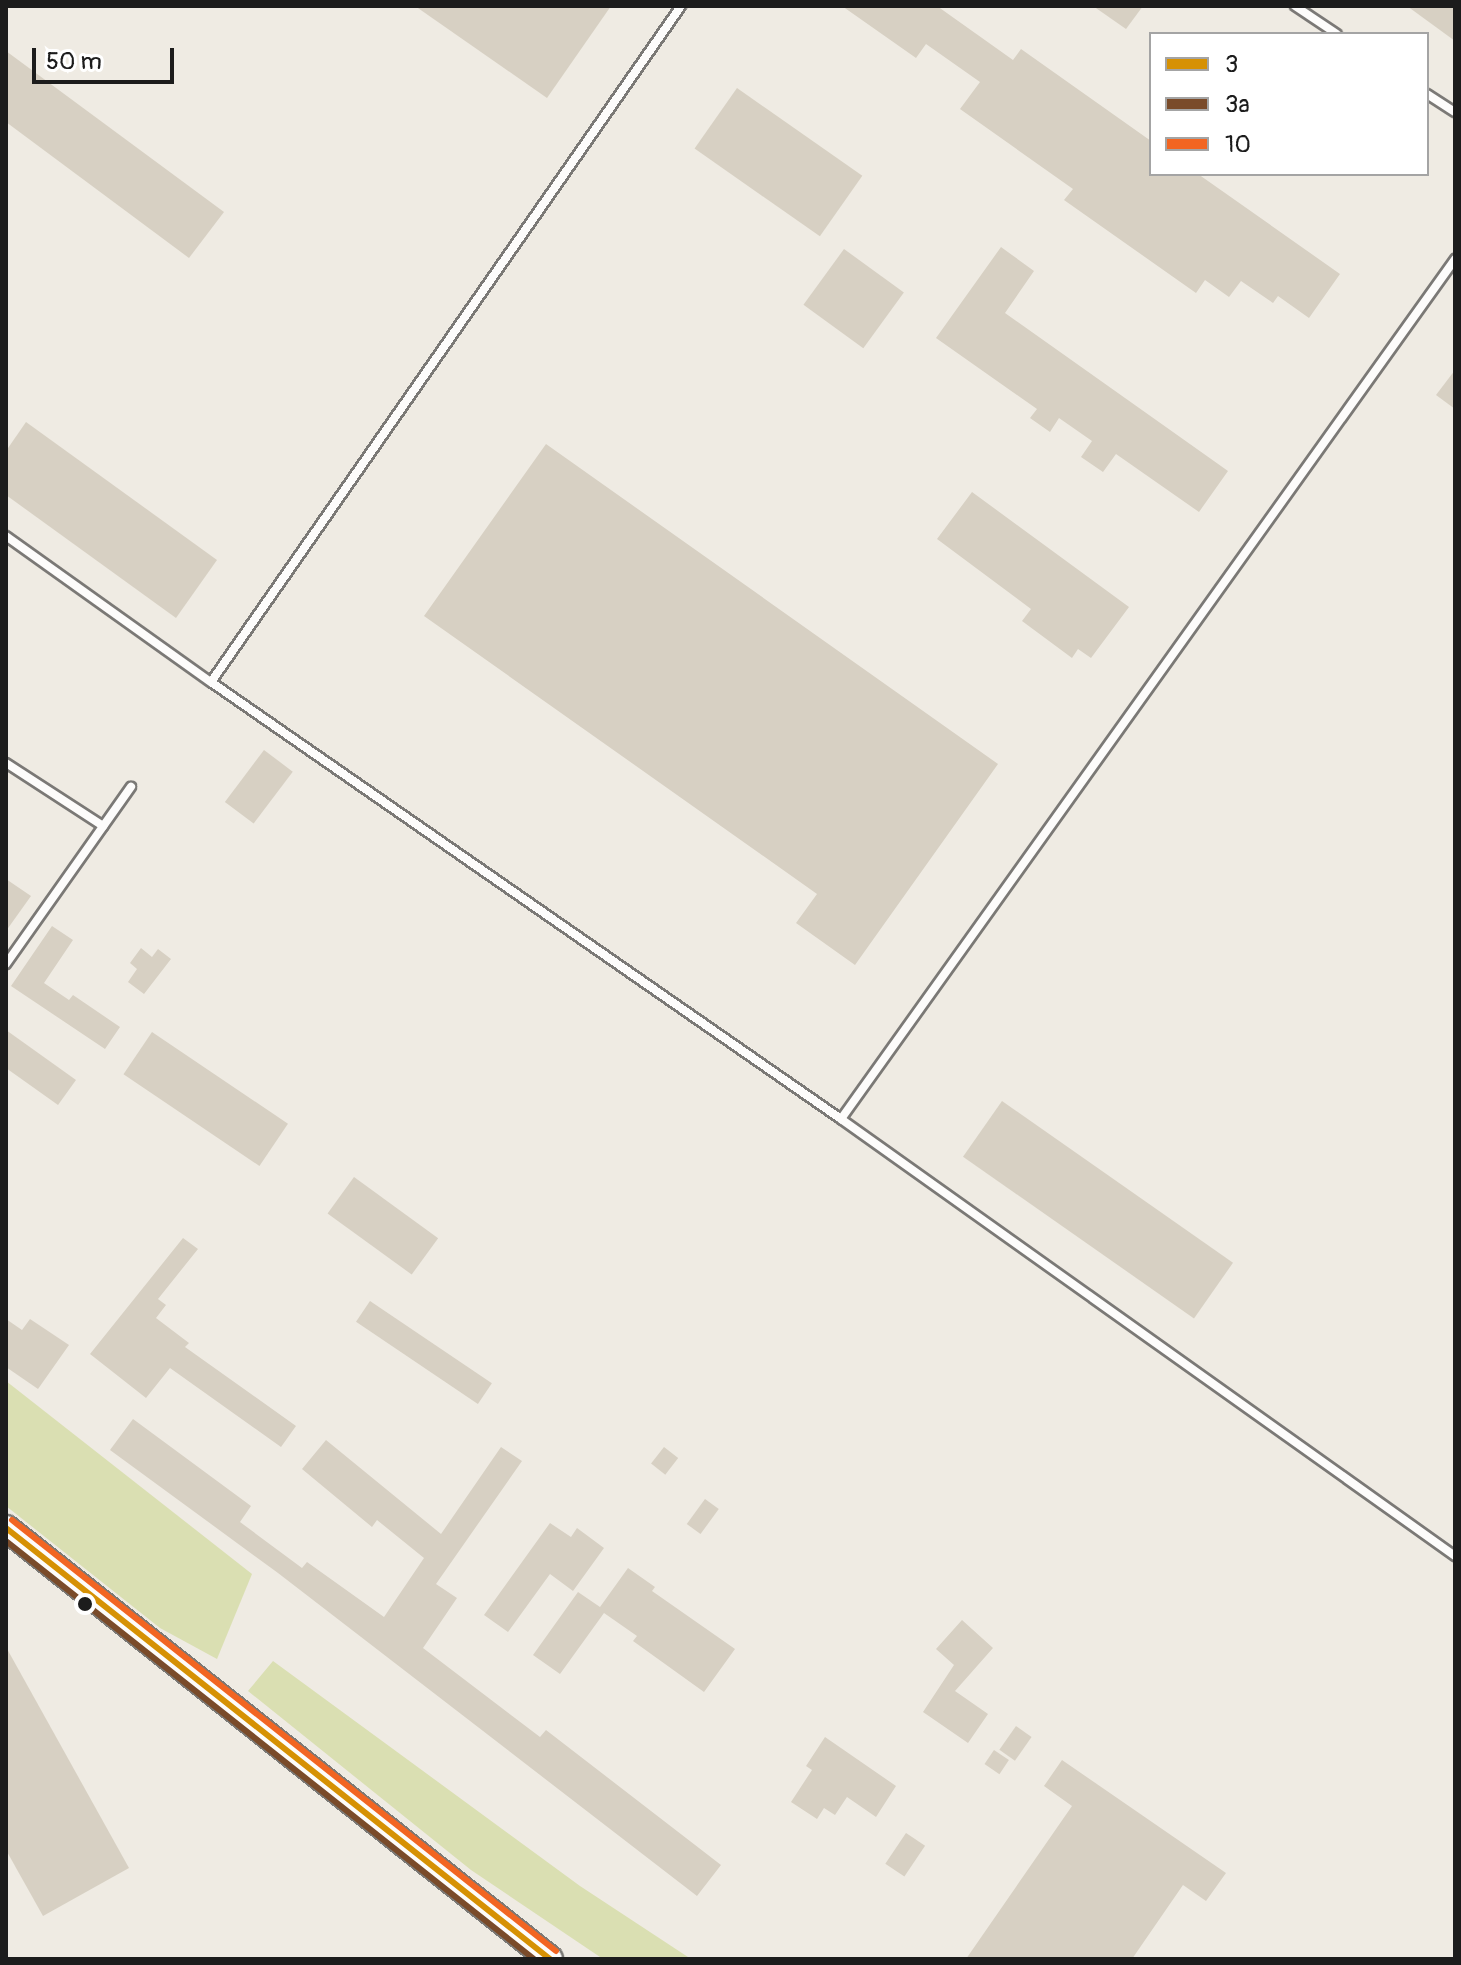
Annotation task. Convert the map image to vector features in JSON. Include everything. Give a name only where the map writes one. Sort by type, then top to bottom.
[{"type":"main road","points":[[6,1528],[550,1959]]},
{"type":"lane","points":[[211,682],[681,6]]},
{"type":"lane","points":[[1295,6],[1334,32]]},
{"type":"lane","points":[[1429,95],[1455,112]]},
{"type":"lane","points":[[841,1119],[1455,259]]},
{"type":"lane","points":[[6,536],[841,1119],[1455,1556]]},
{"type":"lane","points":[[6,763],[103,826]]},
{"type":"lane","points":[[6,964],[131,787]]},
{"type":"green space","points":[[6,1381],[252,1574],[217,1659],[160,1628],[6,1506]]},
{"type":"green space","points":[[273,1661],[580,1886],[691,1959],[603,1959],[471,1870],[248,1691]]},
{"type":"building","points":[[415,6],[611,6],[547,98]]},
{"type":"building","points":[[842,6],[937,6],[1013,60],[1021,49],[1149,140],[1149,176],[1201,176],[1340,274],[1309,318],[1278,296],[1273,303],[1241,281],[1229,297],[1205,280],[1196,293],[1064,200],[1073,189],[960,109],[980,82],[926,44],[916,58]]},
{"type":"building","points":[[1093,6],[1143,6],[1126,29]]},
{"type":"building","points":[[1407,6],[1455,6],[1455,41]]},
{"type":"building","points":[[6,51],[224,212],[189,258],[6,122]]},
{"type":"building","points":[[737,88],[862,176],[820,236],[695,149]]},
{"type":"building","points":[[1001,247],[1034,271],[1005,313],[1228,471],[1199,512],[1116,454],[1103,472],[1081,457],[1092,441],[1059,418],[1050,432],[1030,418],[1037,409],[936,338]]},
{"type":"building","points":[[844,249],[904,292],[863,348],[803,305]]},
{"type":"building","points":[[1455,370],[1455,409],[1436,395]]},
{"type":"building","points":[[26,422],[217,560],[176,618],[6,495],[6,451]]},
{"type":"building","points":[[546,444],[998,764],[855,965],[796,923],[817,894],[424,616]]},
{"type":"building","points":[[972,492],[1129,607],[1091,658],[1078,649],[1072,658],[1022,621],[1031,609],[937,539]]},
{"type":"building","points":[[264,750],[293,772],[254,824],[225,802]]},
{"type":"building","points":[[6,879],[31,896],[6,931]]},
{"type":"building","points":[[52,926],[73,940],[44,983],[69,1000],[73,995],[120,1027],[105,1049],[11,986]]},
{"type":"building","points":[[141,948],[152,957],[158,949],[171,959],[144,994],[128,982],[137,969],[130,963]]},
{"type":"building","points":[[6,1030],[76,1080],[58,1105],[6,1068]]},
{"type":"building","points":[[152,1032],[288,1124],[259,1166],[123,1074]]},
{"type":"building","points":[[1002,1101],[1233,1263],[1194,1318],[963,1157]]},
{"type":"building","points":[[354,1177],[438,1238],[412,1275],[328,1213]]},
{"type":"building","points":[[183,1238],[198,1249],[158,1299],[166,1305],[156,1318],[189,1343],[185,1347],[296,1426],[281,1447],[170,1368],[146,1398],[90,1354]]},
{"type":"building","points":[[370,1301],[492,1383],[478,1404],[356,1322]]},
{"type":"building","points":[[6,1319],[22,1330],[30,1319],[69,1345],[38,1389],[6,1367]]},
{"type":"building","points":[[133,1419],[251,1506],[240,1522],[302,1568],[307,1562],[384,1617],[424,1558],[377,1520],[372,1527],[302,1469],[326,1440],[441,1534],[501,1447],[522,1461],[436,1584],[457,1598],[423,1648],[540,1737],[546,1730],[721,1865],[697,1896],[278,1573],[110,1450]]},
{"type":"building","points":[[664,1447],[678,1458],[665,1475],[651,1464]]},
{"type":"building","points":[[705,1499],[719,1509],[701,1534],[687,1524]]},
{"type":"building","points":[[550,1523],[571,1537],[577,1528],[604,1548],[573,1591],[550,1574],[508,1632],[484,1615]]},
{"type":"building","points":[[628,1568],[655,1587],[652,1591],[735,1649],[704,1692],[633,1641],[637,1636],[604,1613],[560,1674],[533,1655],[578,1592],[600,1607]]},
{"type":"building","points":[[962,1620],[993,1648],[955,1691],[988,1714],[968,1743],[923,1712],[954,1665],[936,1649]]},
{"type":"building","points":[[6,1647],[129,1868],[43,1916],[6,1850]]},
{"type":"building","points":[[1016,1726],[1032,1737],[1015,1761],[999,1750]]},
{"type":"building","points":[[825,1737],[896,1786],[876,1817],[847,1797],[835,1815],[824,1808],[817,1819],[791,1802],[812,1770],[806,1766]]},
{"type":"building","points":[[994,1750],[1009,1760],[999,1774],[984,1764]]},
{"type":"building","points":[[1062,1760],[1226,1873],[1206,1901],[1183,1885],[1132,1959],[966,1959],[1072,1806],[1044,1786]]},
{"type":"building","points":[[906,1833],[925,1846],[904,1877],[885,1864]]},
{"type":"transit line","name":"10","points":[[12,1520],[556,1951]]},
{"type":"transit line","name":"3","points":[[6,1528],[550,1959]]},
{"type":"transit line","name":"3а","points":[[6,1541],[534,1959]]}]
